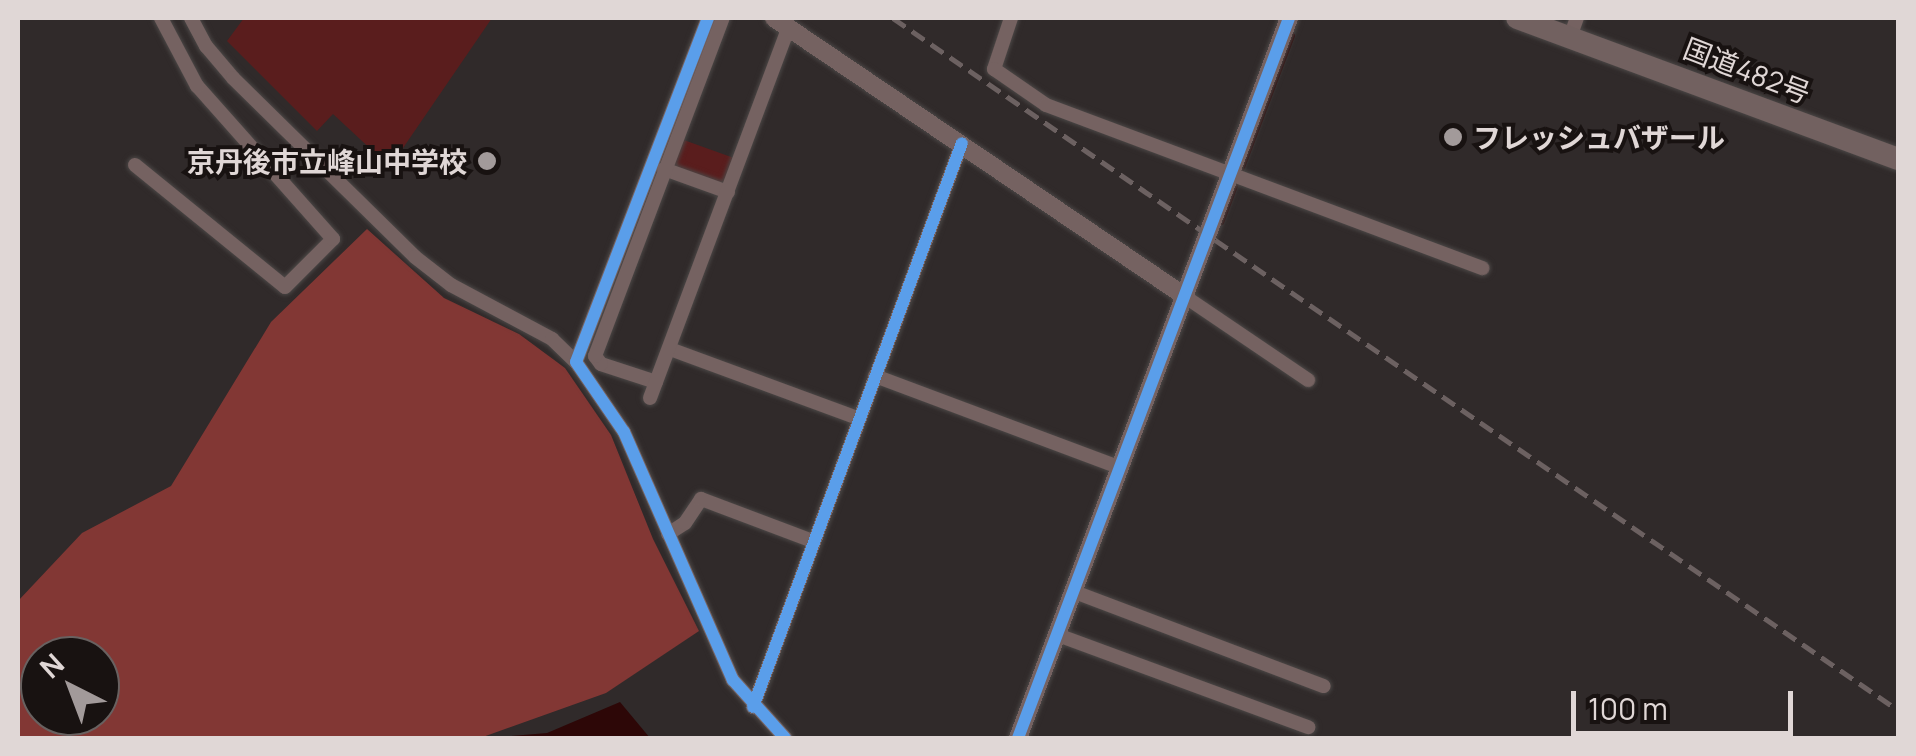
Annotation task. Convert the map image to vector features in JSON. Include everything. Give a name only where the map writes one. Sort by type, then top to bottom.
[{"type":"highway","name":"国道482号","points":[[1518,18],[1574,27],[1898,159]]},
{"type":"street","points":[[135,165],[285,287],[332,239],[197,86],[161,18]]},
{"type":"street","points":[[191,18],[206,46],[233,78],[416,256],[451,285],[552,339],[576,362],[624,432],[733,680],[785,738]]},
{"type":"street","points":[[576,362],[708,18]]},
{"type":"street","points":[[656,382],[600,364],[595,356],[722,18]]},
{"type":"street","points":[[1010,18],[994,68],[1046,105],[1483,268]]},
{"type":"street","points":[[1018,738],[1289,18]]},
{"type":"street","points":[[650,398],[728,192],[782,22],[1308,380]]},
{"type":"street","points":[[753,706],[962,144]]},
{"type":"street","points":[[664,169],[728,192]]},
{"type":"street","points":[[670,348],[860,419]]},
{"type":"street","points":[[875,376],[1119,467]]},
{"type":"street","points":[[668,534],[684,524],[701,499],[812,542]]},
{"type":"street","points":[[1072,592],[1324,686]]},
{"type":"street","points":[[1056,634],[1308,727]]},
{"type":"shaded area","points":[[244,18],[492,18],[390,167],[333,114],[317,131],[227,41]]},
{"type":"shaded area","points":[[681,139],[734,158],[726,185],[671,166]]},
{"type":"shaded area","points":[[367,229],[444,298],[519,334],[565,368],[611,435],[653,539],[699,631],[606,693],[480,738],[18,738],[18,601],[82,533],[171,486],[271,322]]},
{"type":"shaded area","points":[[620,702],[650,738],[489,738],[547,733]]},
{"type":"waterway","points":[[1221,222],[1292,35]]},
{"type":"railway","points":[[893,18],[1898,710]]},
{"type":"cycle path","points":[[708,18],[576,362],[624,432],[733,680],[785,738]]},
{"type":"cycle path","points":[[1018,738],[1289,18]]},
{"type":"cycle path","points":[[753,707],[962,143]]},
{"type":"place","name":"フレッシュバザール","points":[[1453,137]]},
{"type":"place","name":"京丹後市立峰山中学校","points":[[487,161]]}]
